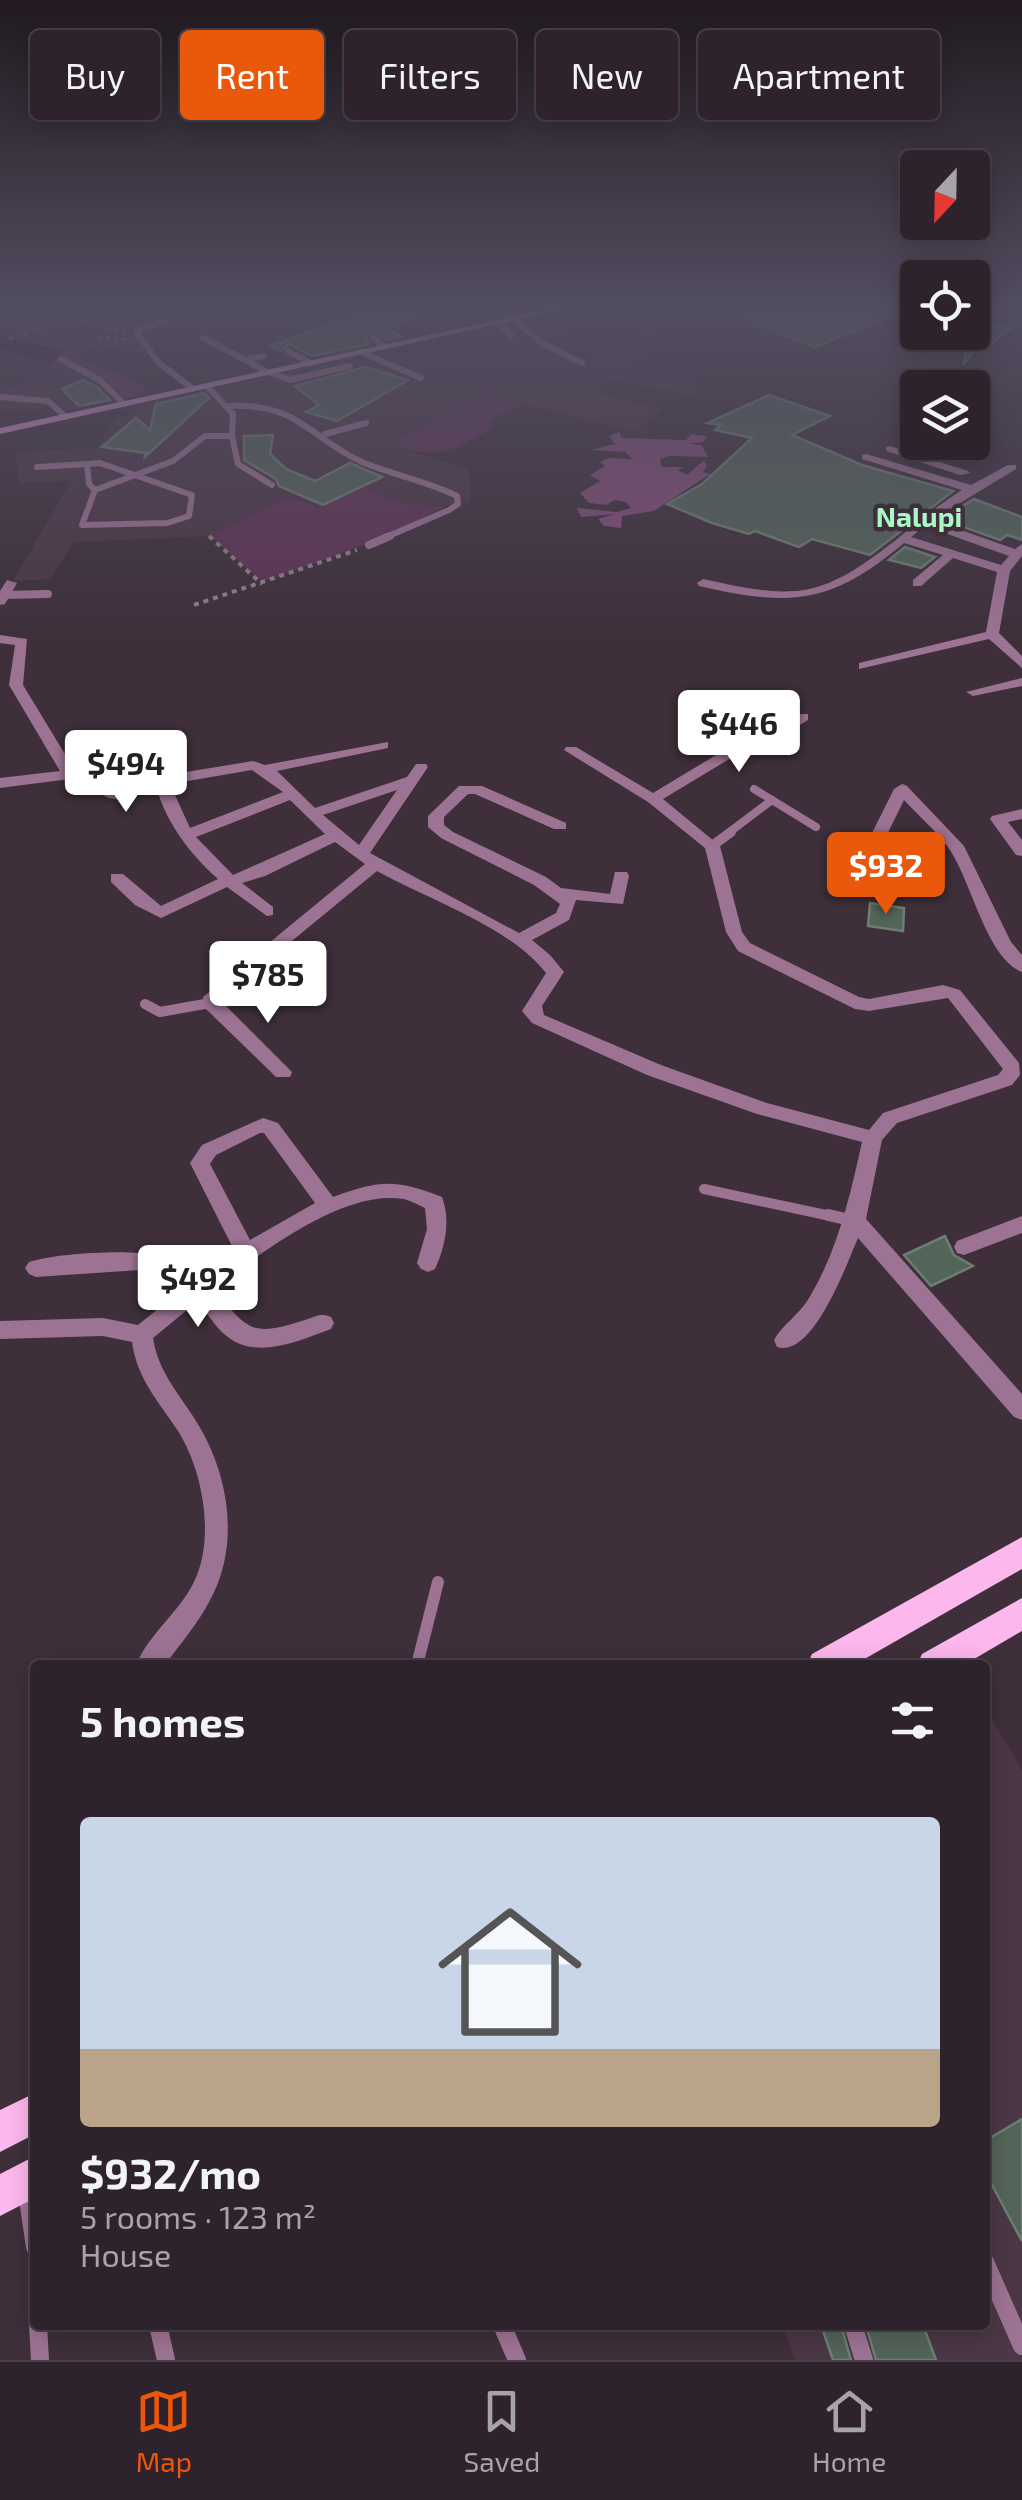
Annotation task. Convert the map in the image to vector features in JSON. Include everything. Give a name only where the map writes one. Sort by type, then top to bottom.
[{"type":"main road","points":[[831,1660],[1022,1552]]},
{"type":"main road","points":[[942,1660],[1022,1614]]},
{"type":"main road","points":[[0,2132],[30,2116]]},
{"type":"street","points":[[0,430],[55,419]]},
{"type":"street","points":[[893,447],[926,453],[979,485],[866,457],[893,447]]},
{"type":"street","points":[[704,583],[780,594],[815,592],[864,571],[923,521],[1012,467]]},
{"type":"street","points":[[923,521],[1018,551],[1004,570],[992,634]]},
{"type":"street","points":[[901,538],[1004,570]]},
{"type":"street","points":[[918,582],[951,554]]},
{"type":"street","points":[[992,634],[1022,664]]},
{"type":"street","points":[[864,666],[992,634]]},
{"type":"street","points":[[0,639],[22,642],[16,686],[69,772]]},
{"type":"street","points":[[973,692],[1022,682]]},
{"type":"street","points":[[653,799],[726,756],[762,742],[797,713],[820,727]]},
{"type":"street","points":[[266,769],[383,745]]},
{"type":"street","points":[[571,750],[653,799],[712,846],[734,932],[744,947],[855,1003],[869,1005],[942,992],[954,994],[1012,1068],[1011,1076],[1005,1080],[890,1118],[872,1138],[855,1221],[814,1308],[799,1331],[785,1340]]},
{"type":"street","points":[[0,783],[69,772],[94,774],[104,794],[112,795],[162,781],[253,765],[266,769],[312,814],[368,859],[518,940],[552,965],[555,972],[533,1002],[531,1012],[538,1019],[654,1070],[764,1109],[872,1138]]},
{"type":"street","points":[[282,1072],[210,1004],[216,992],[368,859],[417,774],[312,814]]},
{"type":"street","points":[[162,781],[170,809],[187,835],[228,880],[267,911]]},
{"type":"street","points":[[560,826],[478,789],[464,789],[436,816],[436,826],[447,835],[563,894],[617,900],[621,876]]},
{"type":"street","points":[[869,855],[902,789],[956,846],[1013,943],[1022,966]]},
{"type":"street","points":[[187,835],[292,794]]},
{"type":"street","points":[[1022,814],[998,819],[1022,850]]},
{"type":"street","points":[[117,878],[141,902],[161,912],[228,880],[260,872],[338,834]]},
{"type":"street","points":[[518,940],[562,916],[569,902],[563,894]]},
{"type":"street","points":[[246,1253],[200,1163],[209,1150],[255,1127],[271,1128],[328,1206]]},
{"type":"street","points":[[142,1335],[198,1286],[246,1253],[328,1206],[372,1191],[425,1196],[435,1204],[437,1229],[428,1262]]},
{"type":"street","points":[[855,1221],[1022,1410]]},
{"type":"street","points":[[964,1247],[1022,1224]]},
{"type":"street","points":[[36,1268],[136,1263],[164,1266],[198,1286],[223,1321],[252,1341],[272,1340],[323,1323]]},
{"type":"street","points":[[0,1330],[102,1328],[142,1335]]},
{"type":"street","points":[[142,1335],[146,1370],[204,1452],[218,1531],[212,1576],[152,1660]]},
{"type":"lane","points":[[231,419],[238,464],[272,486]]},
{"type":"lane","points":[[292,419],[324,434],[360,461],[457,496],[458,504],[449,510],[369,545]]},
{"type":"lane","points":[[324,434],[366,423]]},
{"type":"lane","points":[[95,490],[173,461],[205,436],[232,436]]},
{"type":"lane","points":[[86,463],[89,484],[95,490]]},
{"type":"lane","points":[[38,466],[86,463],[138,476],[192,495],[189,516],[167,523],[82,525],[95,490]]},
{"type":"lane","points":[[5,593],[48,594]]},
{"type":"lane","points":[[754,789],[816,827]]},
{"type":"lane","points":[[712,846],[772,800]]},
{"type":"lane","points":[[145,1004],[160,1012],[210,1004]]},
{"type":"lane","points":[[704,1189],[855,1221]]},
{"type":"lane","points":[[418,1660],[438,1582]]},
{"type":"lane","points":[[20,2184],[30,2225]]},
{"type":"lane","points":[[990,2273],[1022,2346]]},
{"type":"lane","points":[[38,2330],[40,2360]]},
{"type":"lane","points":[[159,2330],[166,2360]]},
{"type":"lane","points":[[504,2330],[517,2360]]},
{"type":"lane","points":[[854,2330],[864,2360]]},
{"type":"path","points":[[209,536],[262,584]]},
{"type":"path","points":[[194,605],[369,545]]},
{"type":"shaded area","points":[[115,419],[440,419],[392,445],[469,470],[470,502],[446,506],[401,504],[363,486],[318,508],[289,496],[210,536],[74,542],[50,579],[13,581],[71,481],[20,483],[14,453],[99,447]]},
{"type":"shaded area","points":[[438,419],[491,419],[493,428],[465,443],[433,453],[390,444]]},
{"type":"shaded area","points":[[582,419],[650,419],[634,432]]},
{"type":"shaded area","points":[[619,432],[622,438],[686,440],[691,434],[707,436],[704,442],[689,443],[702,446],[708,457],[660,459],[662,467],[683,467],[678,470],[687,475],[704,460],[707,466],[703,472],[710,474],[654,511],[622,516],[621,528],[604,526],[598,519],[615,514],[581,517],[577,508],[617,512],[631,508],[626,502],[614,500],[607,505],[589,503],[580,493],[600,481],[590,475],[605,466],[600,462],[608,458],[633,459],[625,452],[590,450],[615,444],[609,436]]},
{"type":"shaded area","points":[[363,486],[401,504],[446,506],[383,538],[263,582],[210,536],[289,496],[318,508]]},
{"type":"shaded area","points":[[990,1716],[1022,1770],[1022,2360],[795,2360],[785,2330],[990,2330]]},
{"type":"building","points":[[135,419],[150,430],[153,419],[186,419],[145,457],[146,453],[102,447]]},
{"type":"building","points":[[716,419],[824,419],[792,435],[862,465],[953,491],[870,555],[812,539],[799,547],[755,531],[749,534],[667,504],[702,484],[752,438],[715,430],[721,425],[707,423]]},
{"type":"building","points":[[273,435],[270,454],[286,469],[315,481],[350,463],[382,477],[323,505],[279,486],[276,479],[244,460],[244,436]]},
{"type":"building","points":[[974,499],[1022,517],[1022,540],[1007,535],[1000,540],[941,519]]},
{"type":"building","points":[[905,547],[935,557],[921,568],[889,560]]},
{"type":"building","points":[[870,903],[904,908],[903,931],[868,926]]},
{"type":"building","points":[[945,1236],[954,1255],[973,1266],[931,1286],[904,1255]]},
{"type":"building","points":[[1022,2119],[1022,2241],[990,2181],[990,2138]]},
{"type":"building","points":[[823,2330],[842,2330],[851,2360],[833,2360]]},
{"type":"building","points":[[867,2330],[925,2330],[936,2360],[876,2360]]},
{"type":"district","name":"Nalupi","points":[[919,516]]}]
